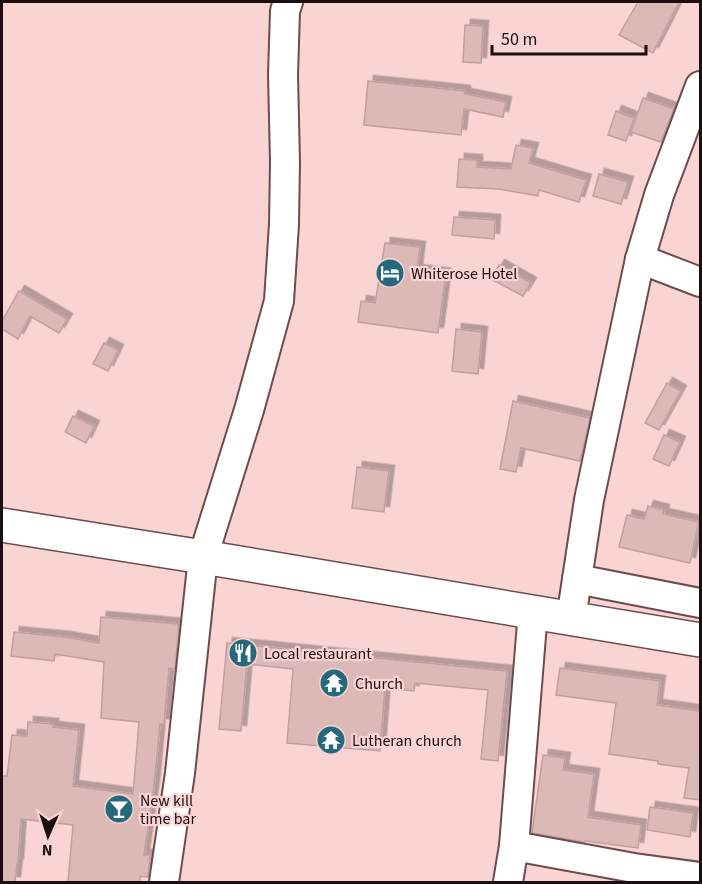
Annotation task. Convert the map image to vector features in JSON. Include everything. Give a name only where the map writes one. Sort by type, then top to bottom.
[{"type":"highway","points":[[2,525],[700,640]]},
{"type":"street","points":[[164,882],[180,773],[203,557],[249,410],[279,301],[285,214],[283,75],[285,12],[288,2]]},
{"type":"street","points":[[571,619],[591,489],[640,259],[659,195],[700,86]]},
{"type":"street","points":[[640,259],[700,282]]},
{"type":"street","points":[[577,579],[700,603]]},
{"type":"street","points":[[508,882],[514,846],[532,611]]},
{"type":"street","points":[[514,846],[635,875],[700,878]]},
{"type":"building","points":[[638,2],[679,2],[653,53],[619,35]]},
{"type":"building","points":[[465,25],[483,26],[481,63],[463,62]]},
{"type":"building","points":[[368,81],[465,91],[465,94],[506,102],[503,117],[464,109],[461,135],[364,125]]},
{"type":"building","points":[[643,98],[674,109],[661,142],[631,132]]},
{"type":"building","points":[[616,111],[634,118],[626,141],[608,135]]},
{"type":"building","points":[[516,145],[533,148],[529,163],[586,180],[579,202],[539,190],[538,196],[498,189],[457,187],[459,159],[477,160],[477,167],[511,169]]},
{"type":"building","points":[[599,174],[628,182],[621,204],[593,196]]},
{"type":"building","points":[[454,217],[495,220],[494,239],[452,235]]},
{"type":"building","points":[[385,243],[420,247],[417,270],[446,274],[438,333],[358,322],[361,301],[375,303]]},
{"type":"building","points":[[499,265],[531,283],[523,296],[491,279]]},
{"type":"building","points":[[19,291],[67,319],[59,333],[30,316],[18,339],[2,329],[2,321]]},
{"type":"building","points":[[456,329],[482,332],[478,374],[452,371]]},
{"type":"building","points":[[104,343],[118,350],[108,371],[93,364]]},
{"type":"building","points":[[667,383],[681,391],[659,430],[645,423]]},
{"type":"building","points":[[513,401],[590,418],[580,461],[521,448],[516,472],[500,469]]},
{"type":"building","points":[[73,416],[94,426],[86,443],[65,432]]},
{"type":"building","points":[[664,435],[680,442],[669,466],[653,459]]},
{"type":"building","points":[[357,467],[389,471],[384,512],[352,508]]},
{"type":"building","points":[[648,506],[664,510],[663,514],[699,522],[690,563],[619,547],[627,515],[644,519]]},
{"type":"building","points":[[101,617],[179,624],[175,669],[169,668],[164,724],[160,724],[144,855],[150,855],[148,877],[140,876],[140,882],[68,882],[73,825],[21,819],[15,882],[2,882],[2,776],[7,776],[12,735],[27,736],[28,722],[53,724],[53,727],[79,730],[73,786],[133,794],[139,722],[101,718],[104,662],[55,654],[54,661],[11,656],[14,632],[99,643]]},
{"type":"building","points":[[227,643],[507,671],[498,761],[481,759],[488,690],[415,683],[414,691],[385,688],[380,751],[287,743],[293,669],[247,664],[241,731],[219,729]]},
{"type":"building","points":[[560,668],[660,681],[657,705],[700,711],[700,800],[684,798],[689,768],[609,754],[616,703],[556,695]]},
{"type":"building","points":[[543,755],[565,758],[563,770],[594,774],[588,817],[641,825],[638,848],[532,833]]},
{"type":"building","points":[[650,807],[693,813],[690,837],[647,830]]},
{"type":"place","name":"Whiterose Hotel","points":[[390,273]]},
{"type":"place","name":"Local restaurant","points":[[243,653]]},
{"type":"place","name":"Church","points":[[334,683]]},
{"type":"place","name":"Lutheran church","points":[[331,740]]},
{"type":"place","name":"New kill time bar","points":[[119,809]]}]
